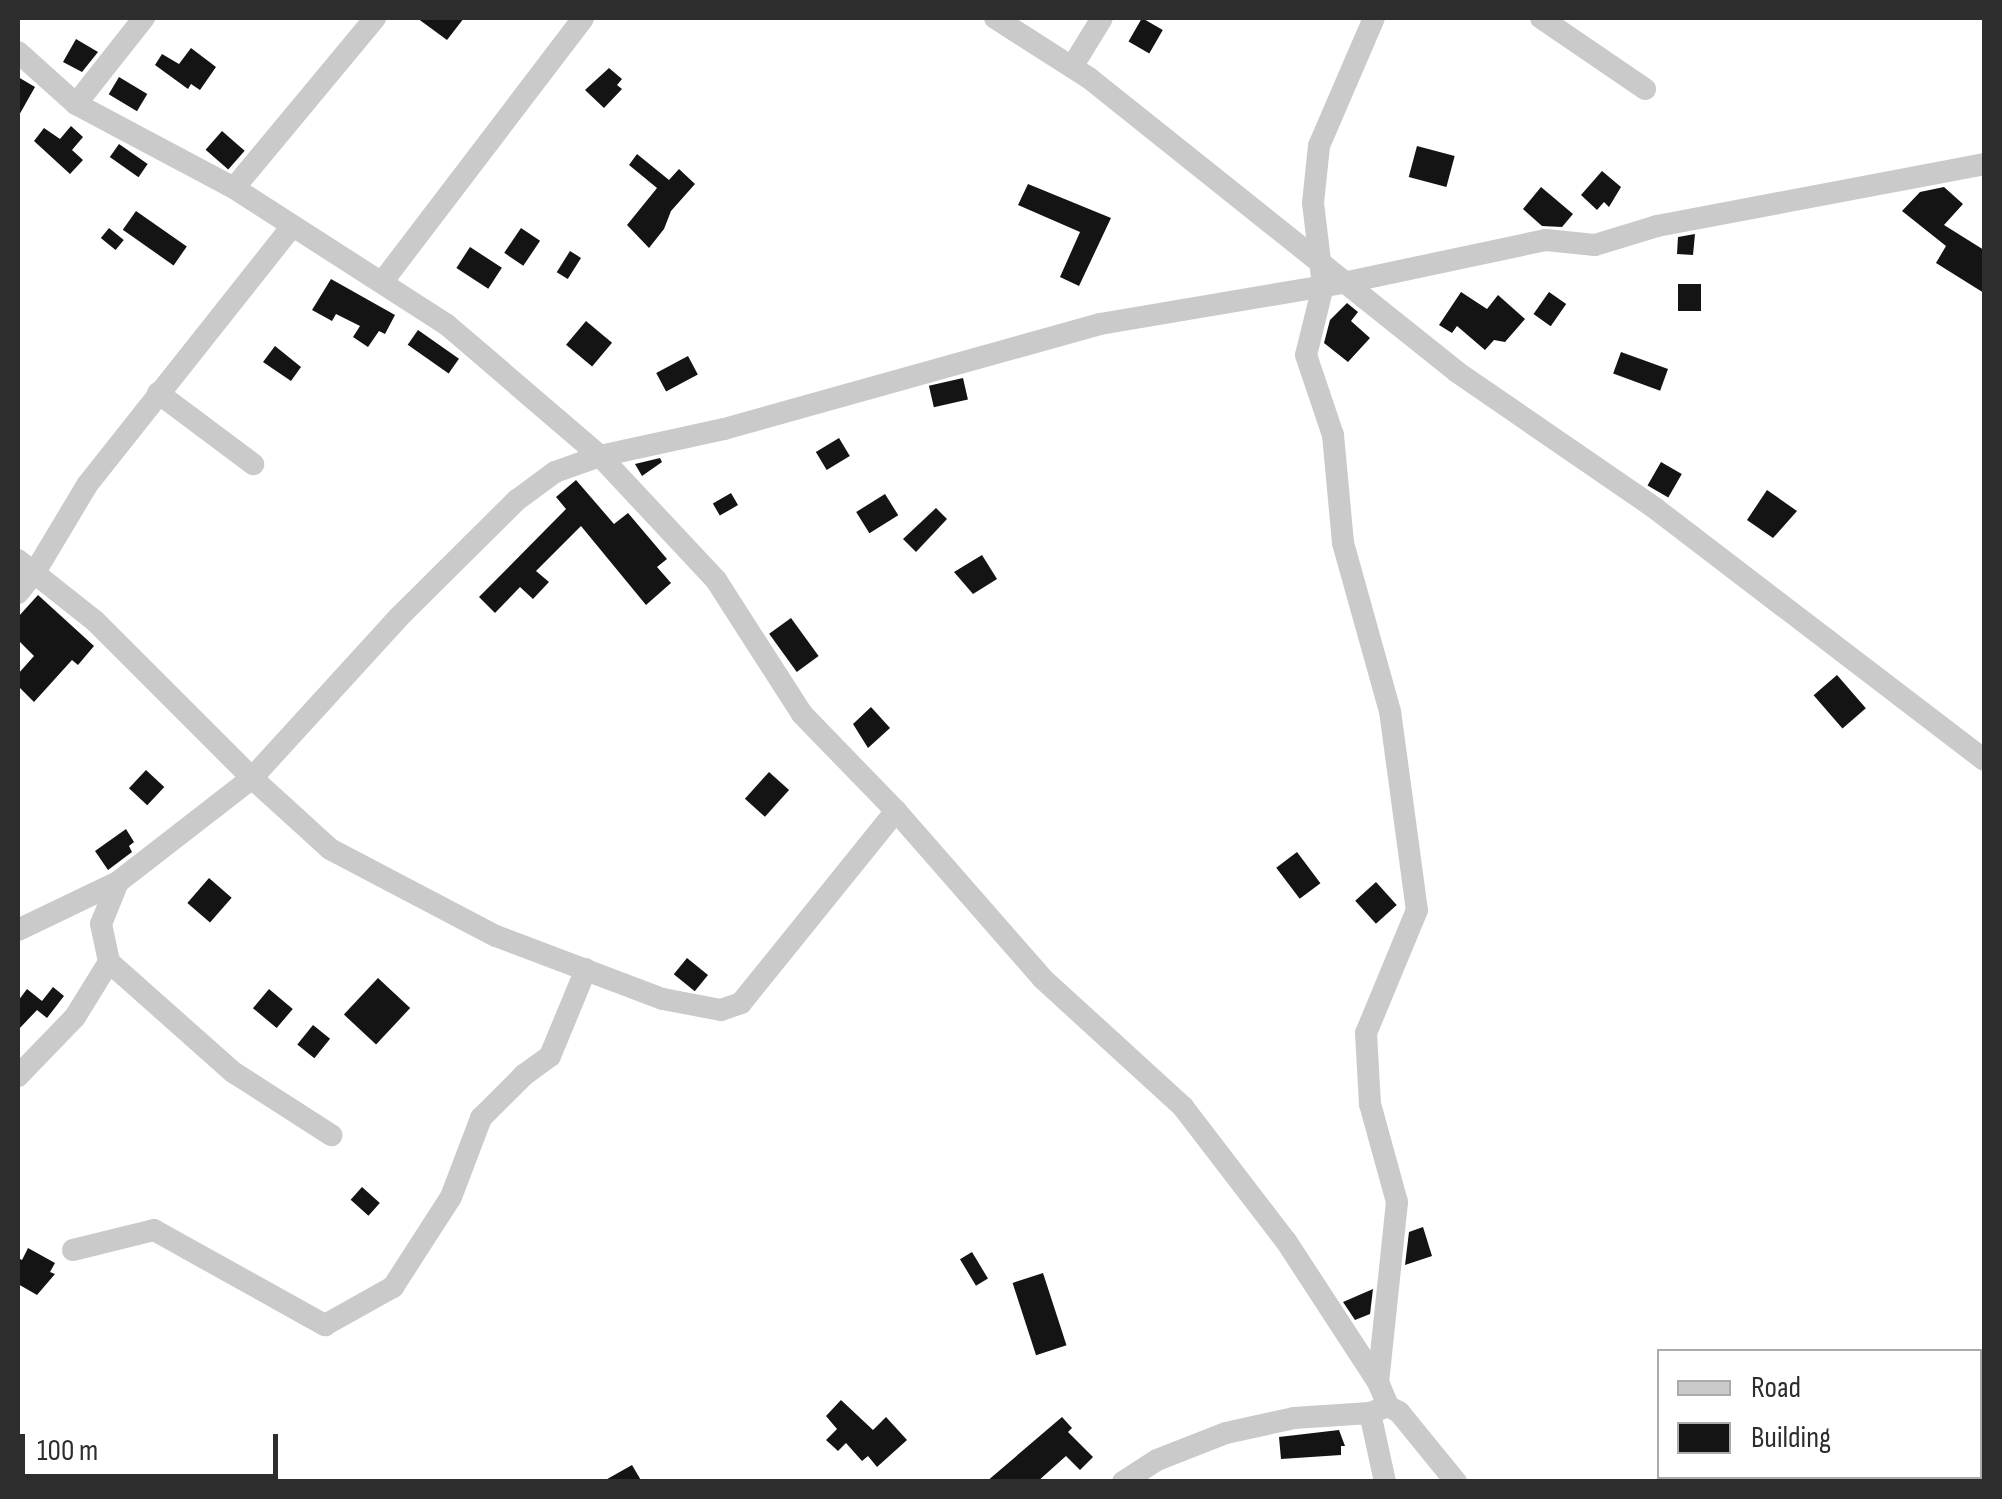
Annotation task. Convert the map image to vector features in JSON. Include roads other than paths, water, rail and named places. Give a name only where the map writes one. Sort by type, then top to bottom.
[{"type":"street","points":[[76,104],[144,18]]},
{"type":"street","points":[[234,188],[374,18]]},
{"type":"street","points":[[383,281],[584,18]]},
{"type":"street","points":[[995,18],[1072,67],[1282,229],[1457,372],[1656,509],[1984,760]]},
{"type":"street","points":[[1072,67],[1102,18]]},
{"type":"street","points":[[1374,18],[1319,146],[1313,203],[1322,286],[1306,355],[1333,434],[1343,544],[1390,711],[1417,910],[1366,1033],[1370,1104],[1397,1202],[1378,1382],[1385,1482]]},
{"type":"street","points":[[1542,18],[1645,89]]},
{"type":"street","points":[[18,52],[76,104],[234,188],[446,324],[600,456],[716,580],[802,714],[896,810],[1043,979],[1182,1107],[1286,1241],[1378,1382]]},
{"type":"street","points":[[18,930],[118,882],[252,778],[400,616],[517,500],[554,472],[600,456],[724,429],[1100,324],[1348,282],[1546,240],[1595,245],[1657,226],[1984,164]]},
{"type":"street","points":[[1282,229],[1313,203]]},
{"type":"street","points":[[18,593],[26,566],[291,228]]},
{"type":"street","points":[[158,393],[253,464]]},
{"type":"street","points":[[26,566],[95,621],[303,827],[361,867],[496,936],[663,998],[720,1010],[741,1004],[896,810]]},
{"type":"street","points":[[118,882],[101,924],[108,962],[232,1072],[331,1136]]},
{"type":"street","points":[[18,1076],[75,1017],[108,962]]},
{"type":"street","points":[[73,1250],[154,1230],[325,1324],[342,1315],[393,1287],[451,1196],[480,1118],[524,1075],[550,1056],[586,970]]},
{"type":"street","points":[[1123,1482],[1157,1460],[1226,1433],[1294,1418],[1379,1410],[1399,1412],[1456,1482]]}]
